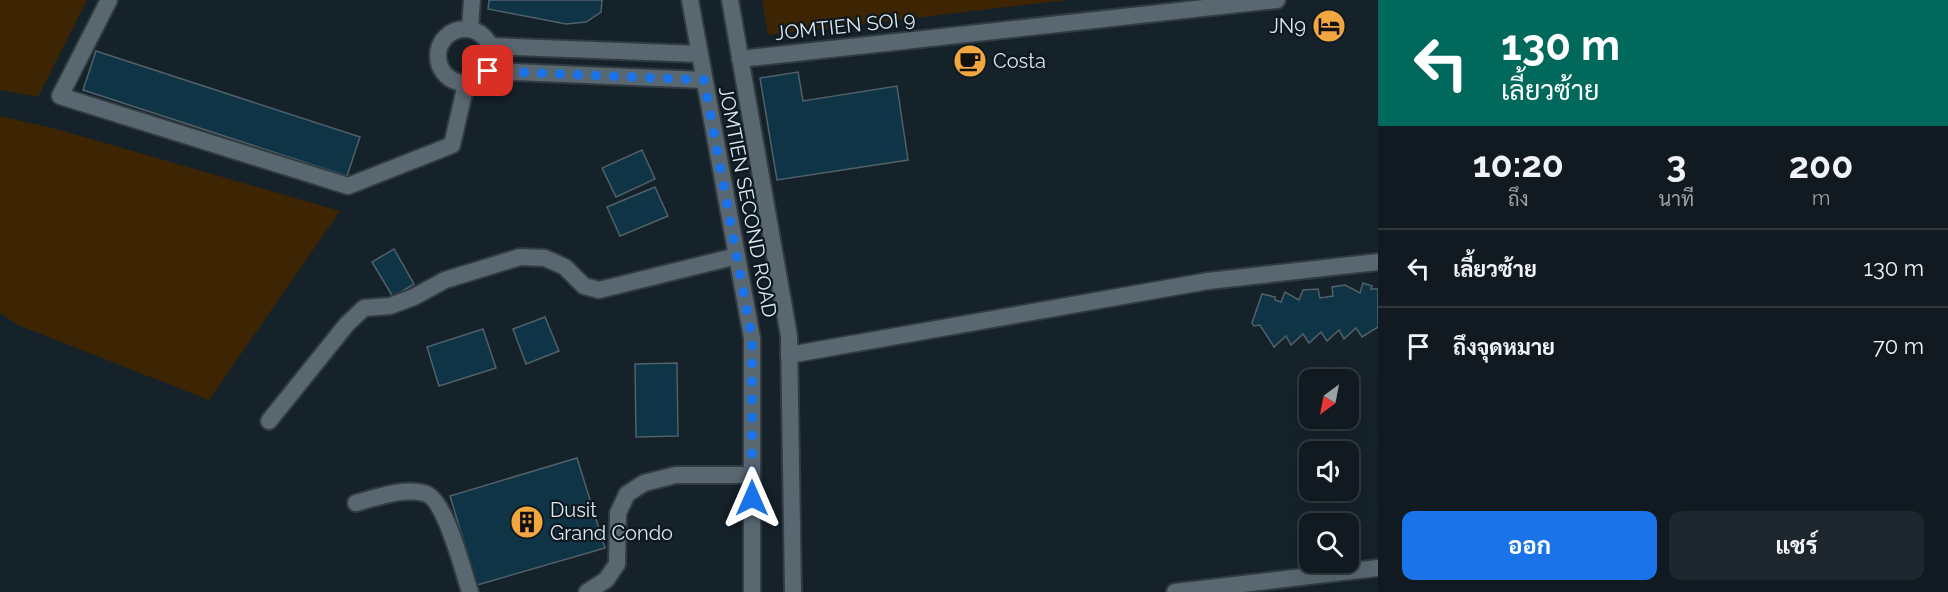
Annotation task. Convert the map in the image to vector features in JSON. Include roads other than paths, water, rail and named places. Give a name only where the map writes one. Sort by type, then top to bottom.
[{"type":"street","points":[[110,0],[60,96],[348,186],[452,145],[466,84]]},
{"type":"street","points":[[470,29],[472,0]]},
{"type":"street","name":"JOMTIEN SECOND ROAD","points":[[690,0],[752,339],[752,592]]},
{"type":"street","name":"JOMTIEN SECOND ROAD","points":[[730,0],[789,336],[794,592]]},
{"type":"street","name":"JOMTIEN SOI 9","points":[[740,59],[1277,0]]},
{"type":"street","points":[[461,29],[470,29],[483,35],[490,46],[492,62],[480,80],[466,84],[455,82],[442,73],[438,62],[438,47],[449,33],[461,29]]},
{"type":"street","points":[[490,46],[699,54]]},
{"type":"street","points":[[488,71],[704,80]]},
{"type":"street","points":[[269,421],[347,324],[364,308],[390,306],[414,297],[445,280],[520,257],[545,258],[566,267],[584,286],[599,290],[737,256]]},
{"type":"street","points":[[789,355],[1208,281],[1378,262]]},
{"type":"street","points":[[587,592],[606,580],[617,564],[618,513],[627,494],[644,483],[676,475],[752,475]]},
{"type":"street","points":[[356,503],[401,491],[427,493],[441,505],[470,592]]},
{"type":"street","points":[[1175,592],[1378,568]]},
{"type":"place","name":"JN9","points":[[1329,26]]},
{"type":"place","name":"Costa","points":[[970,61]]},
{"type":"place","name":"Dusit Grand Condo","points":[[527,522]]}]
